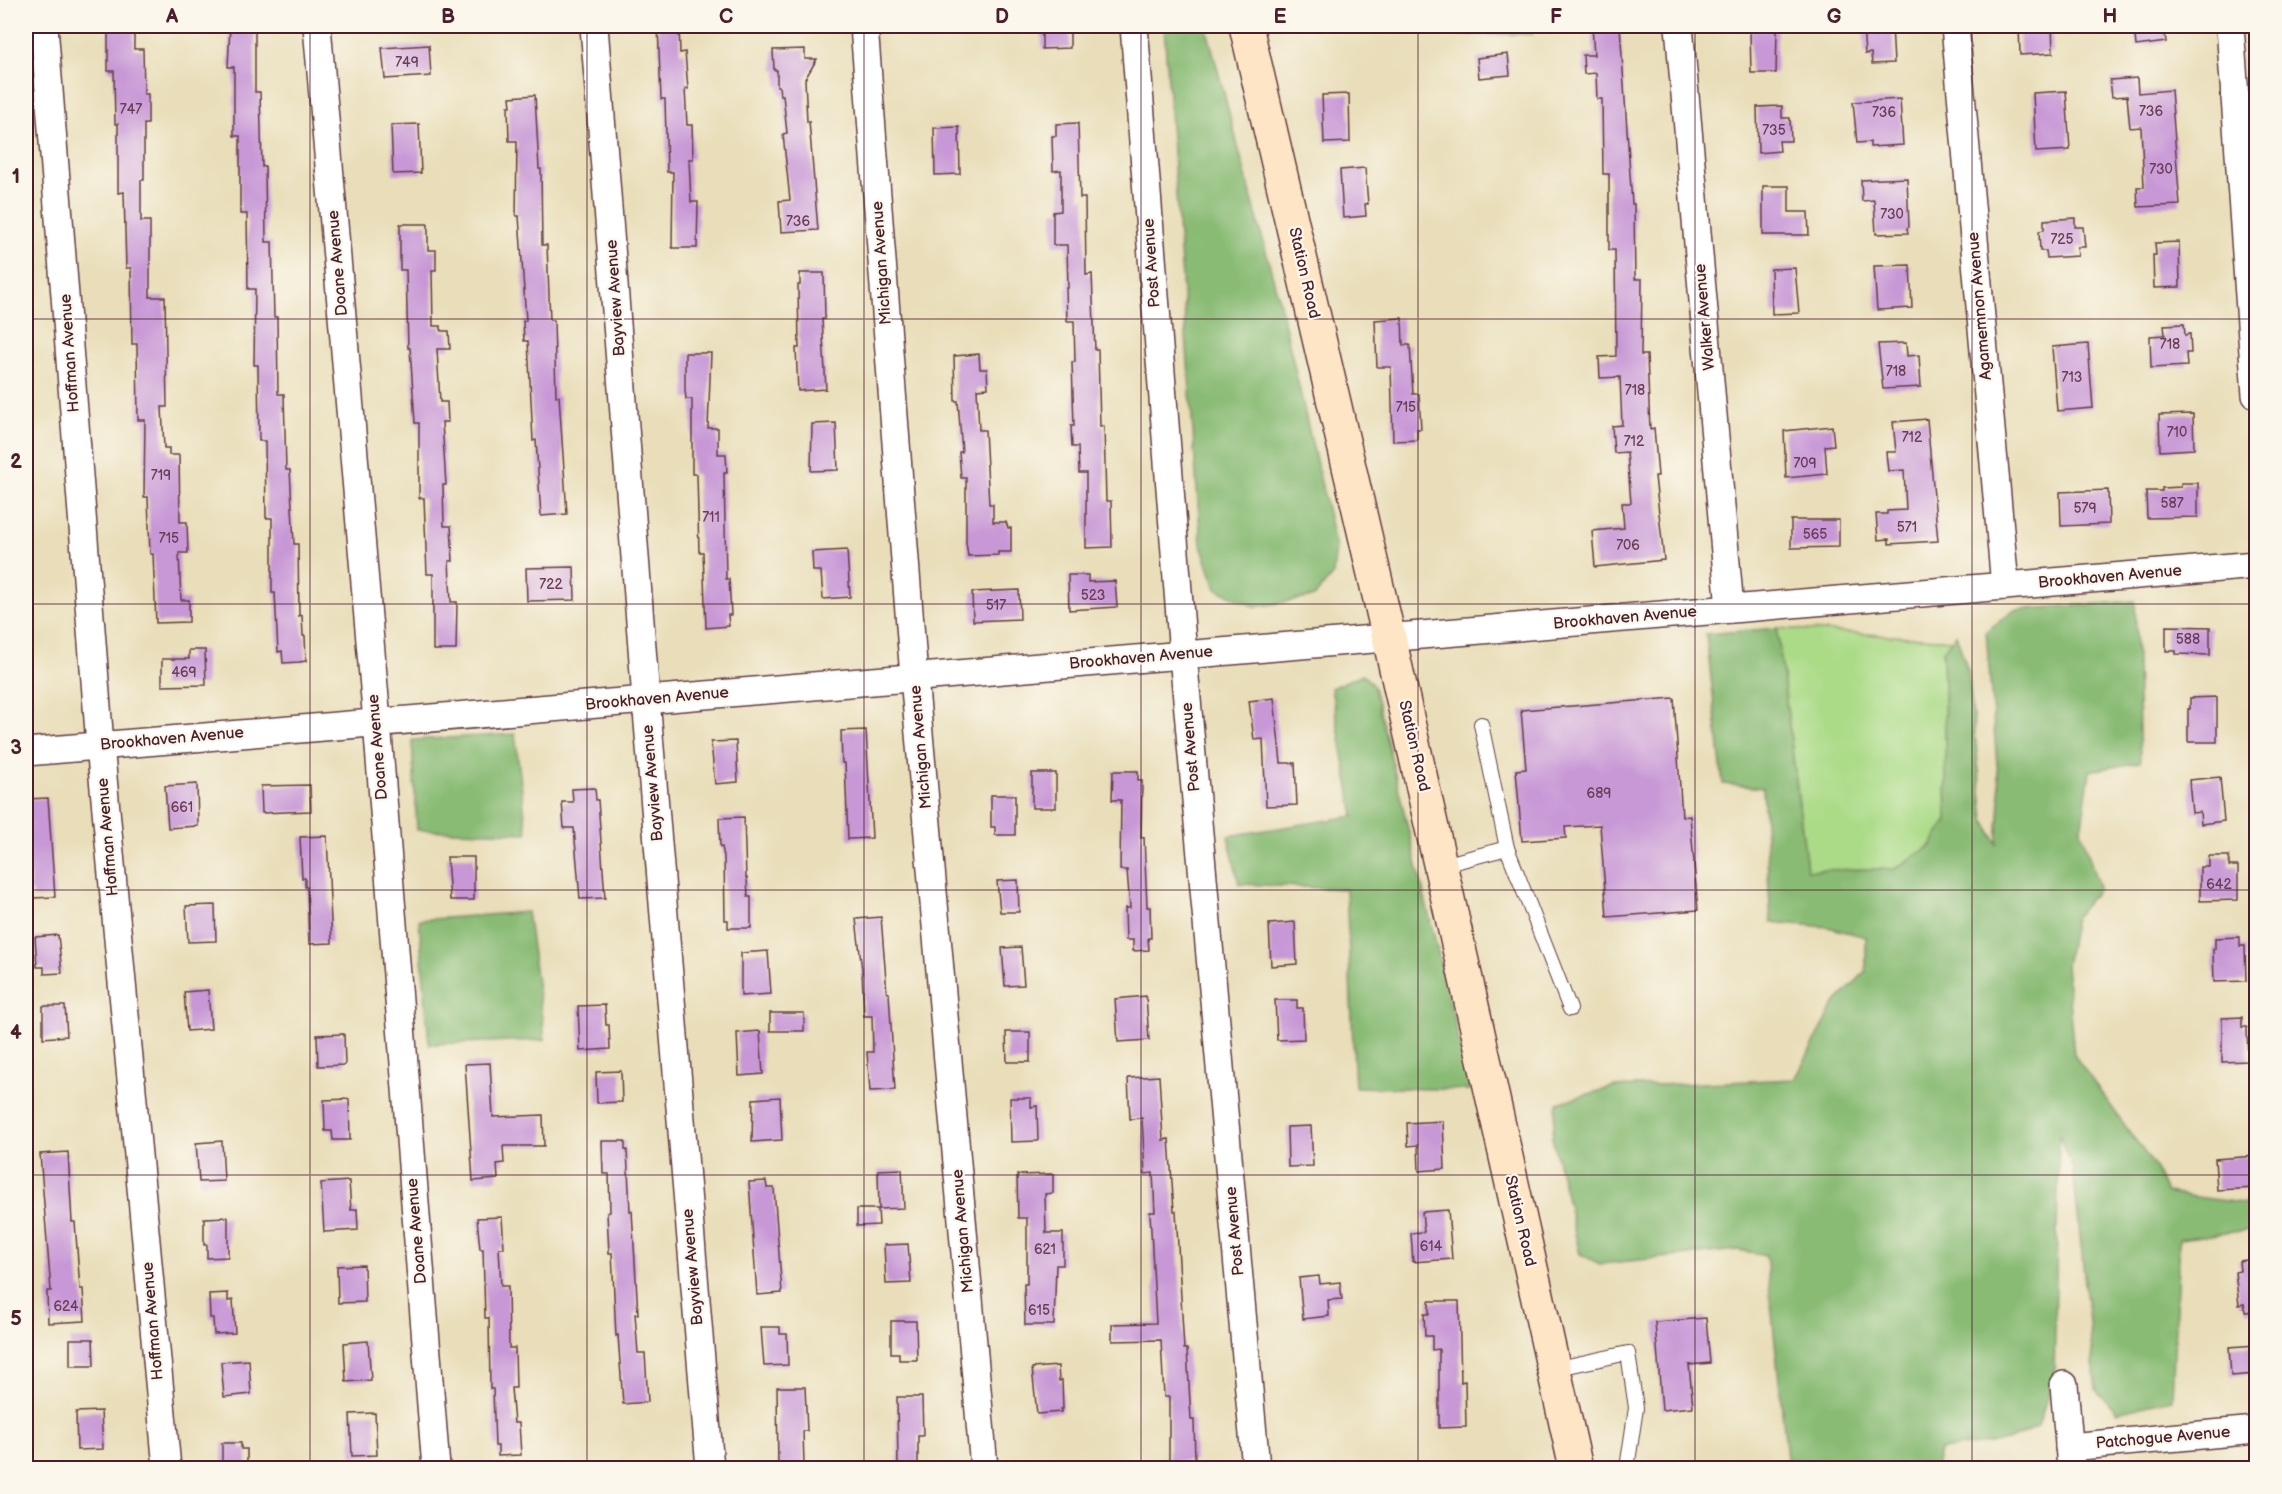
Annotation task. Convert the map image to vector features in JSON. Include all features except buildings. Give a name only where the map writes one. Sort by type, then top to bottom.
[{"type":"main road","name":"Station Road","points":[[1246,26],[1389,637],[1576,1468]]},
{"type":"street","name":"Hoffman Avenue","points":[[44,26],[100,745],[166,1468]]},
{"type":"street","name":"Doane Avenue","points":[[317,26],[377,722],[436,1468]]},
{"type":"street","name":"Bayview Avenue","points":[[594,26],[646,699],[710,1468]]},
{"type":"street","name":"Michigan Avenue","points":[[864,26],[914,677],[984,1468]]},
{"type":"street","name":"Post Avenue","points":[[1134,26],[1183,655],[1256,1468]]},
{"type":"street","name":"Walker Avenue","points":[[1679,26],[1730,609]]},
{"type":"street","name":"Agamemnon Avenue","points":[[1955,26],[2005,586]]},
{"type":"street","points":[[2230,26],[2256,394]]},
{"type":"street","name":"Brookhaven Avenue","points":[[26,752],[2256,565]]},
{"type":"street","points":[[2064,1385],[2070,1458]]},
{"type":"street","name":"Patchogue Avenue","points":[[2070,1458],[2256,1430]]},
{"type":"lane","points":[[1481,724],[1507,848],[1570,1009]]},
{"type":"lane","points":[[1440,866],[1507,848]]},
{"type":"lane","points":[[1554,1369],[1628,1353],[1636,1407],[1627,1468]]},
{"type":"green space","points":[[1164,26],[1206,26],[1280,304],[1336,548],[1333,574],[1314,597],[1256,607],[1216,589],[1201,545]]},
{"type":"green space","points":[[1450,26],[1529,26],[1533,34],[1460,35]]},
{"type":"green space","points":[[2135,601],[2140,762],[2090,771],[2081,831],[2099,888],[2075,917],[2066,965],[2074,1055],[2155,1167],[2166,1193],[2256,1205],[2256,1229],[2179,1239],[2172,1399],[2117,1412],[2096,1390],[2073,1168],[2059,1134],[2054,1376],[2038,1426],[2008,1441],[1939,1450],[1935,1468],[1788,1468],[1766,1255],[1738,1250],[1600,1264],[1580,1254],[1552,1138],[1557,1103],[1613,1087],[1795,1079],[1836,1002],[1866,971],[1866,937],[1828,927],[1771,922],[1763,788],[1723,784],[1706,634],[1777,628],[1807,870],[1895,869],[1932,845],[1947,820],[1943,651],[1956,634],[1968,671],[1984,819],[1997,844],[2000,800],[1986,631],[2015,610]]},
{"type":"green space","points":[[1777,628],[1952,640],[1943,651],[1947,820],[1932,845],[1895,869],[1807,870]]},
{"type":"green space","points":[[1363,674],[1374,687],[1471,1090],[1355,1087],[1346,889],[1239,884],[1228,836],[1354,816],[1331,688]]},
{"type":"green space","points":[[515,734],[527,833],[417,830],[412,740]]},
{"type":"green space","points":[[527,912],[545,1040],[429,1044],[419,920]]}]
